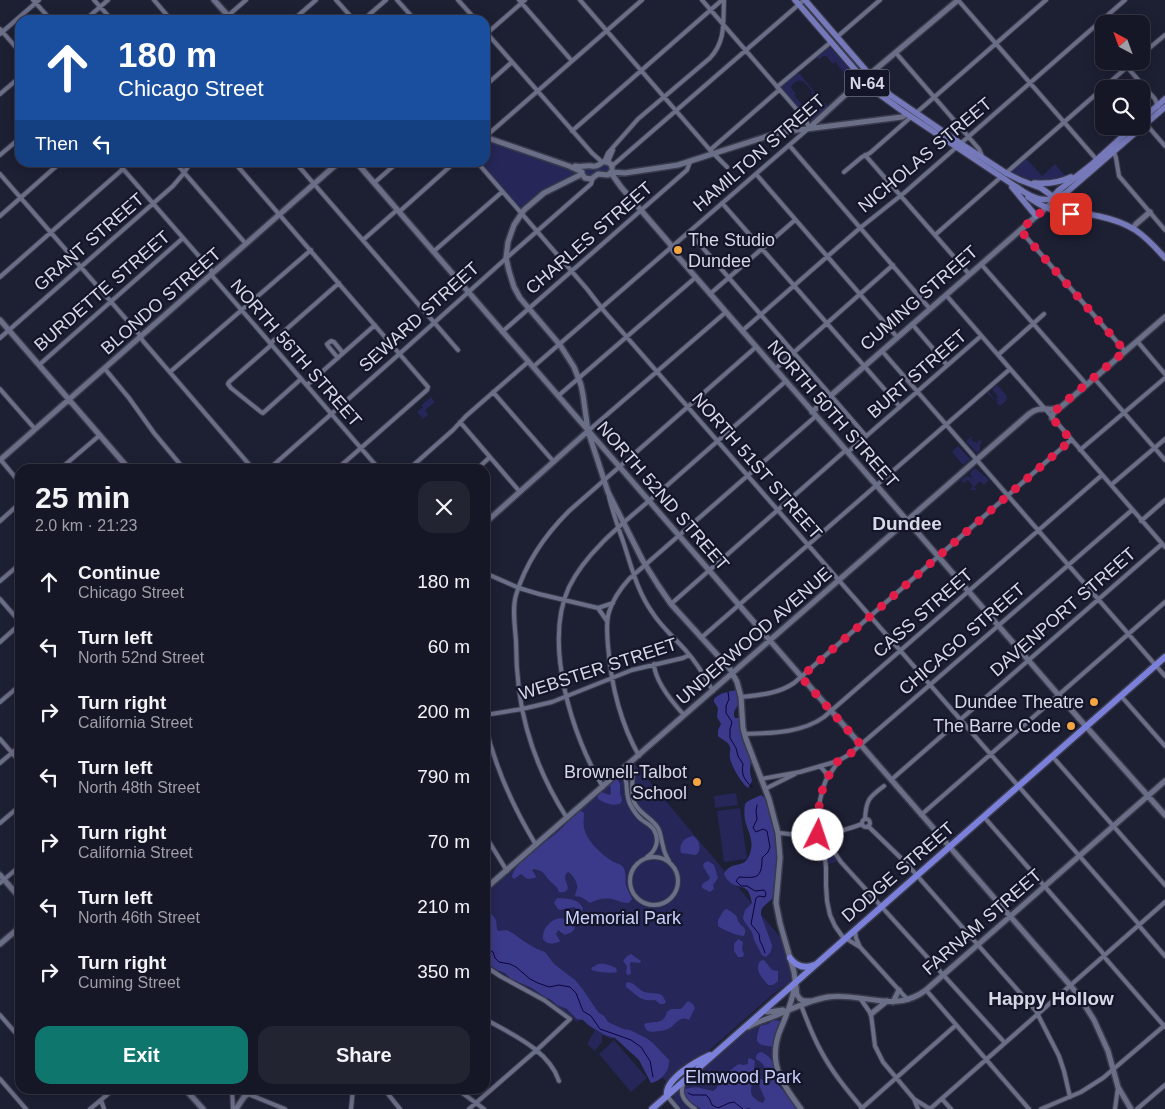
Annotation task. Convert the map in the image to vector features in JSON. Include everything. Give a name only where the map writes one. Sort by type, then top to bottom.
[{"type":"highway","name":"DODGE STREET","points":[[652,1109],[1165,657]]},
{"type":"highway","points":[[790,958],[802,967],[810,967],[817,964]]},
{"type":"highway","points":[[667,1096],[667,1087],[674,1080],[691,1065],[720,1049]]},
{"type":"main road","name":"N-64","points":[[801,1],[837,37],[870,75],[911,115]]},
{"type":"main road","name":"N-64","points":[[801,1],[864,80],[886,99],[1004,175],[1041,188],[1054,198]]},
{"type":"main road","name":"CUMING STREET","points":[[1150,115],[1165,99]]},
{"type":"main road","name":"CUMING STREET","points":[[1150,118],[1162,110]]},
{"type":"main road","name":"CUMING STREET","points":[[1046,208],[1063,186],[1097,160],[1124,135]]},
{"type":"main road","name":"CUMING STREET","points":[[1054,198],[1067,192],[1131,135]]},
{"type":"main road","name":"N-64","points":[[958,145],[983,158],[1004,175],[1008,182],[1024,192],[1036,198],[1054,198]]},
{"type":"main road","name":"N-64","points":[[1024,182],[1055,182],[1082,172]]},
{"type":"main road","points":[[1008,182],[1036,216]]},
{"type":"main road","points":[[1024,192],[1034,202],[1046,208],[1071,214],[1076,211]]},
{"type":"main road","points":[[1067,192],[1066,199],[1076,211]]},
{"type":"main road","points":[[1054,198],[1076,211],[1113,220],[1134,228],[1148,239],[1165,258]]},
{"type":"street","points":[[94,0],[107,15]]},
{"type":"street","points":[[91,15],[108,0]]},
{"type":"street","points":[[154,0],[167,15]]},
{"type":"street","points":[[214,0],[227,15]]},
{"type":"street","points":[[233,15],[246,0]]},
{"type":"street","points":[[299,15],[316,0]]},
{"type":"street","points":[[336,0],[350,15]]},
{"type":"street","points":[[369,15],[386,0]]},
{"type":"street","points":[[397,0],[410,15]]},
{"type":"street","points":[[458,0],[472,15]]},
{"type":"street","points":[[580,0],[727,167]]},
{"type":"street","points":[[490,133],[642,0]]},
{"type":"street","points":[[702,0],[806,120],[809,128]]},
{"type":"street","points":[[572,131],[723,0]]},
{"type":"street","points":[[608,167],[614,148],[634,124],[714,53],[721,41],[723,0]]},
{"type":"street","points":[[837,37],[880,0]]},
{"type":"street","points":[[958,0],[1097,160]]},
{"type":"street","name":"HAMILTON STREET","points":[[533,367],[958,0]]},
{"type":"street","points":[[844,172],[870,153],[911,115],[1046,0]]},
{"type":"street","name":"NICHOLAS STREET","points":[[742,331],[1125,0]]},
{"type":"street","points":[[20,15],[36,1],[47,15]]},
{"type":"street","points":[[490,29],[522,1],[572,61]]},
{"type":"street","points":[[713,690],[690,655],[663,627],[650,610],[638,586],[588,431],[585,403],[579,379],[560,345],[520,298],[509,272],[506,248],[514,225],[533,202],[544,193],[567,182],[598,174],[622,157],[801,1]]},
{"type":"street","points":[[15,20],[1,32],[15,47]]},
{"type":"street","points":[[1150,47],[1165,34]]},
{"type":"street","name":"NORTH 50TH STREET","points":[[490,37],[592,153],[608,167],[621,187],[670,244],[673,251],[1165,815]]},
{"type":"street","points":[[712,152],[778,89],[832,42]]},
{"type":"street","points":[[896,53],[979,149],[983,158]]},
{"type":"street","points":[[490,82],[512,62]]},
{"type":"street","points":[[934,235],[1124,70]]},
{"type":"street","points":[[1130,70],[1162,110]]},
{"type":"street","points":[[0,94],[15,81]]},
{"type":"street","points":[[569,166],[608,167],[631,172],[677,166],[712,152],[768,136],[809,128],[911,115]]},
{"type":"street","points":[[1150,129],[1165,146]]},
{"type":"street","points":[[490,139],[569,166],[586,176]]},
{"type":"street","points":[[0,155],[15,142]]},
{"type":"street","points":[[788,145],[930,308]]},
{"type":"street","points":[[1114,152],[1119,176],[1165,230]]},
{"type":"street","points":[[592,153],[595,161],[592,166]]},
{"type":"street","points":[[865,155],[969,274]]},
{"type":"street","name":"CHARLES STREET","points":[[502,332],[687,170],[690,162]]},
{"type":"street","points":[[0,216],[55,167]]},
{"type":"street","points":[[179,167],[246,244]]},
{"type":"street","name":"GRANT STREET","points":[[0,338],[173,186],[188,167]]},
{"type":"street","points":[[238,167],[400,353],[428,388],[343,464]]},
{"type":"street","points":[[300,167],[458,350]]},
{"type":"street","name":"BLONDO STREET","points":[[0,460],[333,167]]},
{"type":"street","name":"NORTH 52ND STREET","points":[[360,167],[1079,996],[1094,1020],[1104,1042],[1118,1086],[1131,1109]]},
{"type":"street","points":[[374,183],[392,167]]},
{"type":"street","points":[[363,240],[449,167]]},
{"type":"street","name":"NORTH 51ST STREET","points":[[481,167],[656,372],[1165,956]]},
{"type":"street","points":[[585,167],[583,169],[586,176]]},
{"type":"street","points":[[0,277],[123,169]]},
{"type":"street","name":"NORTH 56TH STREET","points":[[123,169],[211,270],[213,277],[375,464]]},
{"type":"street","points":[[0,174],[249,464]]},
{"type":"street","points":[[756,174],[897,337]]},
{"type":"street","name":"SEWARD STREET","points":[[275,464],[588,186],[590,182],[586,176]]},
{"type":"street","points":[[433,252],[502,192]]},
{"type":"street","points":[[722,203],[900,407]]},
{"type":"street","name":"CUMING STREET","points":[[608,622],[613,603],[623,587],[634,575],[748,476],[814,414],[831,395],[1046,208]]},
{"type":"street","points":[[1134,228],[1150,212]]},
{"type":"street","points":[[710,294],[795,220]]},
{"type":"street","points":[[1020,230],[1125,351]]},
{"type":"street","points":[[690,232],[866,436]]},
{"type":"street","name":"BURDETTE STREET","points":[[39,365],[183,238]]},
{"type":"street","points":[[170,372],[311,250]]},
{"type":"street","points":[[981,264],[1087,385]]},
{"type":"street","points":[[775,369],[893,265]]},
{"type":"street","points":[[558,396],[696,277]]},
{"type":"street","points":[[301,379],[263,412],[260,412],[230,388],[228,384],[269,347],[272,341],[339,283]]},
{"type":"street","points":[[946,295],[1163,546]]},
{"type":"street","points":[[490,519],[726,312]]},
{"type":"street","points":[[998,355],[1044,314]]},
{"type":"street","points":[[1052,418],[1058,408],[1165,317]]},
{"type":"street","points":[[0,320],[125,464]]},
{"type":"street","points":[[912,324],[948,365]]},
{"type":"street","points":[[306,385],[375,325]]},
{"type":"street","name":"BURT STREET","points":[[671,604],[981,336]]},
{"type":"street","points":[[1080,450],[1165,376],[1137,341]]},
{"type":"street","points":[[338,358],[328,346],[328,342],[334,342],[344,353]]},
{"type":"street","points":[[567,818],[550,791],[538,762],[526,728],[522,709],[517,673],[515,623],[515,602],[519,588],[528,567],[546,536],[569,511],[756,347]]},
{"type":"street","points":[[882,351],[1165,676]]},
{"type":"street","points":[[414,464],[528,362]]},
{"type":"street","points":[[105,369],[180,464]]},
{"type":"street","name":"WEBSTER STREET","points":[[701,638],[1010,369]]},
{"type":"street","points":[[1094,378],[1165,460]]},
{"type":"street","points":[[603,787],[582,747],[566,697],[561,671],[560,626],[564,600],[573,580],[592,554],[618,528],[786,382]]},
{"type":"street","points":[[0,389],[35,429]]},
{"type":"street","points":[[493,392],[554,462]]},
{"type":"street","points":[[1044,408],[1053,410],[1058,408]]},
{"type":"street","name":"UNDERWOOD AVENUE","points":[[490,885],[1030,413],[1036,409],[1044,408]]},
{"type":"street","points":[[460,422],[520,492]]},
{"type":"street","points":[[66,464],[100,434]]},
{"type":"street","points":[[1111,486],[1165,439]]},
{"type":"street","points":[[741,697],[764,694],[791,686],[1071,440]]},
{"type":"street","points":[[482,464],[490,457]]},
{"type":"street","points":[[0,460],[15,477]]},
{"type":"street","name":"CASS STREET","points":[[745,734],[805,727],[819,721],[1102,475]]},
{"type":"street","points":[[608,492],[645,566],[671,604],[733,673],[738,682],[745,734],[773,811],[778,833],[780,858],[776,903],[780,923],[794,972],[798,997],[804,1002],[812,1001]]},
{"type":"street","points":[[1141,521],[1165,500]]},
{"type":"street","points":[[0,521],[15,508]]},
{"type":"street","name":"CHICAGO STREET","points":[[761,779],[800,772],[838,761],[850,754],[1132,510]]},
{"type":"street","name":"DAVENPORT STREET","points":[[891,780],[1163,546]]},
{"type":"street","points":[[0,581],[15,568]]},
{"type":"street","points":[[490,575],[519,588],[598,608],[613,603]]},
{"type":"street","points":[[0,599],[15,617]]},
{"type":"street","points":[[921,815],[1165,602]]},
{"type":"street","points":[[598,608],[608,622],[608,652],[612,678],[621,716],[638,756]]},
{"type":"street","points":[[0,642],[15,628]]},
{"type":"street","name":"WEBSTER STREET","points":[[490,714],[547,703],[632,670],[690,655]]},
{"type":"street","points":[[654,664],[661,684],[684,715]]},
{"type":"street","points":[[0,702],[15,689]]},
{"type":"street","points":[[1121,696],[1165,746]]},
{"type":"street","points":[[0,739],[15,756]]},
{"type":"street","points":[[490,743],[502,779],[517,813],[536,845]]},
{"type":"street","points":[[0,763],[15,750]]},
{"type":"street","points":[[1052,756],[1165,885]]},
{"type":"street","points":[[838,761],[823,788],[819,813],[829,910],[835,926],[841,935],[860,947],[908,1000]]},
{"type":"street","points":[[621,771],[626,778],[630,804],[637,815],[652,828],[657,838],[654,851],[634,867],[630,882],[632,891],[641,901],[649,904],[658,904],[671,897],[675,891],[677,875],[664,851],[658,829],[654,823],[640,812],[634,800],[631,788],[632,769],[630,763]]},
{"type":"street","points":[[820,766],[826,773],[827,778]]},
{"type":"street","name":"CHICAGO STREET","points":[[765,789],[800,772]]},
{"type":"street","name":"FARNAM STREET","points":[[741,1030],[800,1005],[823,998],[836,996],[890,1002],[916,997],[944,975],[1165,781]]},
{"type":"street","points":[[868,826],[869,821],[866,819],[866,808],[869,799],[873,793],[884,786]]},
{"type":"street","points":[[0,823],[15,810]]},
{"type":"street","points":[[984,817],[1165,1026],[1092,1086],[1041,1109]]},
{"type":"street","points":[[778,833],[804,836],[822,834],[845,830],[862,824],[863,820],[866,819]]},
{"type":"street","points":[[862,824],[865,827],[868,826],[917,876],[1038,1014],[1059,1056],[1070,1097]]},
{"type":"street","points":[[822,834],[841,862],[1005,1043]]},
{"type":"street","points":[[490,843],[507,871]]},
{"type":"street","points":[[646,858],[658,857],[670,863]]},
{"type":"street","points":[[15,870],[1,880],[15,893]]},
{"type":"street","points":[[914,1100],[930,1109],[1165,902]]},
{"type":"street","points":[[855,930],[860,947]]},
{"type":"street","points":[[0,944],[15,931]]},
{"type":"street","points":[[490,969],[544,1000],[570,1020],[490,1091]]},
{"type":"street","points":[[795,983],[789,1010],[777,1043],[777,1064],[783,1085],[801,1109]]},
{"type":"street","points":[[871,1014],[890,1002],[899,990]]},
{"type":"street","points":[[926,990],[1029,1109]]},
{"type":"street","points":[[860,998],[871,1014],[874,1038],[883,1062],[914,1100],[918,1109]]},
{"type":"street","points":[[800,1005],[826,1062],[862,1108],[956,1025]]},
{"type":"street","name":"FARNAM STREET","points":[[763,1011],[789,1010]]},
{"type":"street","points":[[0,1015],[15,1032]]},
{"type":"street","points":[[490,1023],[536,1050],[554,1070],[559,1081]]},
{"type":"street","points":[[0,1079],[26,1109]]},
{"type":"street","points":[[686,1079],[681,1093],[686,1102],[695,1109]]},
{"type":"street","points":[[1137,1109],[1165,1085]]},
{"type":"street","points":[[1116,1107],[1118,1086]]},
{"type":"street","points":[[90,1109],[108,1094]]},
{"type":"street","points":[[190,1094],[203,1109]]},
{"type":"street","points":[[233,1094],[235,1109]]},
{"type":"street","points":[[235,1109],[248,1094],[285,1109]]},
{"type":"street","points":[[351,1109],[352,1094]]},
{"type":"street","points":[[388,1094],[400,1109]]},
{"type":"street","points":[[464,1094],[484,1109]]},
{"type":"street","points":[[468,1109],[486,1094]]},
{"type":"street","points":[[667,1096],[678,1109]]},
{"type":"street","points":[[942,1099],[951,1109]]},
{"type":"street","points":[[101,1100],[104,1109]]},
{"type":"street","points":[[1116,1107],[1121,1103],[1127,1102]]},
{"type":"street","points":[[96,1104],[98,1109]]},
{"type":"green space","points":[[805,6],[816,17],[856,63],[850,59]]},
{"type":"green space","points":[[829,46],[859,80],[848,90],[845,89],[848,82],[843,75],[844,73],[836,63],[833,64],[826,56],[820,59],[817,58]]},
{"type":"green space","points":[[796,74],[800,74],[820,99],[816,100],[818,98],[811,94],[812,91],[802,81],[798,81],[791,86],[796,94],[794,95],[805,108],[807,106],[815,113],[822,104],[825,103],[827,105],[827,109],[812,121],[808,121],[780,88],[782,89],[781,87]]},
{"type":"green space","points":[[490,141],[576,170],[580,173],[544,190],[524,208],[519,209],[482,167],[490,167]]},
{"type":"green space","points":[[1026,158],[1042,176],[1055,164],[1067,178],[1040,180],[1026,178],[1013,173],[1012,170]]},
{"type":"green space","points":[[603,164],[609,165],[610,169],[608,172],[598,171],[590,176],[585,174],[586,169],[596,169]]},
{"type":"green space","points":[[997,385],[1007,398],[1000,406],[996,402],[998,397],[992,389]]},
{"type":"green space","points":[[431,397],[435,402],[425,410],[428,415],[423,419],[417,412],[423,407],[421,405]]},
{"type":"green space","points":[[973,436],[971,440],[977,443],[979,440],[982,441],[980,450],[977,453],[966,441]]},
{"type":"green space","points":[[958,446],[970,459],[963,465],[952,452]]},
{"type":"green space","points":[[975,468],[989,480],[984,485],[980,481],[974,487],[977,490],[970,490],[973,486],[968,480],[964,483],[961,480],[967,476],[972,478],[970,473]]},
{"type":"green space","points":[[738,691],[740,703],[735,710],[734,716],[741,720],[745,744],[751,759],[750,772],[752,781],[748,788],[732,766],[729,745],[718,736],[721,724],[717,717],[718,708],[714,699],[722,694]]},
{"type":"green space","name":"Memorial Park","points":[[634,763],[781,938],[791,973],[790,982],[773,994],[712,1048],[687,1064],[667,1082],[615,1037],[611,1039],[603,1035],[602,1042],[595,1051],[587,1044],[595,1030],[582,1019],[577,1022],[548,999],[490,965],[490,889]]},
{"type":"green space","points":[[618,780],[620,784],[621,803],[612,805],[598,799],[597,795],[601,792],[610,795],[610,784]]},
{"type":"green space","points":[[736,793],[738,805],[715,808],[714,796]]},
{"type":"green space","points":[[761,795],[767,800],[778,846],[774,893],[772,899],[761,911],[772,945],[769,955],[766,957],[762,955],[752,932],[743,918],[745,910],[752,903],[749,892],[730,882],[724,874],[730,867],[743,863],[748,858],[751,844],[745,819],[745,804]]},
{"type":"green space","points":[[740,808],[747,859],[724,862],[717,811]]},
{"type":"green space","points":[[580,810],[584,813],[584,828],[591,842],[603,855],[624,868],[626,887],[632,899],[629,903],[605,899],[590,903],[581,897],[575,896],[576,882],[568,872],[565,878],[568,888],[562,892],[559,892],[557,887],[538,870],[532,870],[536,876],[535,878],[527,879],[521,874],[514,879],[512,877],[514,871],[525,858],[556,834]]},
{"type":"green space","points":[[693,836],[699,842],[700,848],[698,853],[696,855],[681,853],[680,847],[683,842]]},
{"type":"green space","points":[[826,847],[837,859],[836,862],[827,863]]},
{"type":"green space","points":[[708,861],[714,865],[718,878],[713,885],[714,889],[710,892],[702,888],[702,885],[710,878],[703,866]]},
{"type":"green space","points":[[557,898],[576,901],[583,909],[579,911],[574,907],[560,910],[554,903]]},
{"type":"green space","points":[[727,909],[737,917],[745,929],[744,936],[718,926],[718,920],[724,910]]},
{"type":"green space","points":[[490,912],[496,920],[498,931],[507,930],[545,952],[554,964],[575,980],[598,1012],[608,1022],[630,1030],[653,1043],[669,1060],[668,1068],[664,1075],[651,1083],[639,1060],[615,1038],[605,1035],[583,1020],[577,1019],[567,1009],[490,965]]},
{"type":"green space","points":[[561,918],[570,921],[575,928],[572,932],[565,935],[558,930],[556,934],[559,942],[552,944],[546,942],[543,939],[545,928],[553,920]]},
{"type":"green space","points":[[738,939],[743,942],[743,957],[738,957],[734,951],[734,944]]},
{"type":"green space","points":[[631,954],[641,962],[631,962],[631,974],[628,975],[626,973],[627,966],[623,961]]},
{"type":"green space","points":[[764,960],[772,970],[778,971],[778,981],[773,985],[768,985],[758,971],[760,961]]},
{"type":"green space","points":[[598,964],[612,966],[616,968],[617,972],[592,970],[591,968]]},
{"type":"green space","points":[[628,982],[644,992],[662,995],[666,1002],[660,1004],[655,1000],[646,1000],[639,997],[626,987]]},
{"type":"green space","points":[[688,1001],[695,1008],[689,1020],[681,1019],[670,1028],[664,1030],[652,1032],[646,1029],[644,1024],[661,1021],[671,1009],[681,1009]]},
{"type":"green space","name":"Elmwood Park","points":[[779,1016],[781,1020],[776,1071],[781,1085],[798,1109],[682,1109],[674,1100],[674,1094],[751,1027]]},
{"type":"green space","points":[[773,1020],[779,1021],[780,1026],[775,1045],[773,1047],[758,1043],[757,1038],[760,1026],[768,1024]]},
{"type":"green space","points":[[614,1040],[647,1078],[631,1092],[599,1054]]},
{"type":"green space","points":[[761,1052],[772,1061],[777,1071],[778,1085],[798,1109],[701,1109],[686,1099],[683,1094],[684,1089],[696,1087],[713,1091],[718,1086],[717,1079],[720,1074],[739,1064],[748,1064],[748,1059],[750,1058],[755,1061],[751,1093],[754,1098],[763,1103],[765,1099],[758,1080],[761,1079],[769,1084],[771,1083],[766,1077],[764,1066],[756,1059],[758,1053]]},
{"type":"waterway","points":[[728,692],[729,699],[726,713],[732,722],[730,738],[743,764],[742,771],[744,777],[752,787]]},
{"type":"waterway","points":[[757,805],[757,819],[753,828],[756,832],[763,829],[767,831],[770,847],[762,858],[759,874],[754,877],[739,877],[736,881],[741,886],[747,886],[755,891],[764,890],[766,893],[765,897],[759,896],[756,898],[751,924],[759,934],[765,953]]},
{"type":"waterway","points":[[490,950],[499,962],[516,967],[538,983],[549,987],[559,985],[570,987],[576,993],[583,1011],[591,1016],[600,1029],[631,1040],[641,1047],[650,1061],[653,1077]]},
{"type":"waterway","points":[[688,1093],[692,1095],[706,1095],[712,1105],[718,1108],[734,1102],[743,1109]]},
{"type":"place","name":"The Studio Dundee","points":[[678,250]]},
{"type":"place","name":"Dundee Theatre","points":[[1094,702]]},
{"type":"place","name":"The Barre Code","points":[[1071,726]]},
{"type":"place","name":"Brownell-Talbot School","points":[[697,782]]},
{"type":"district","name":"Dundee","points":[[907,523]]},
{"type":"district","name":"Happy Hollow","points":[[1051,998]]},
{"type":"route","points":[[818,835],[822,834],[819,807],[826,780],[838,761],[861,745],[801,677],[1071,440],[1052,418],[1054,414],[1058,408],[1125,351],[1020,230],[1046,208],[1071,214]]}]
